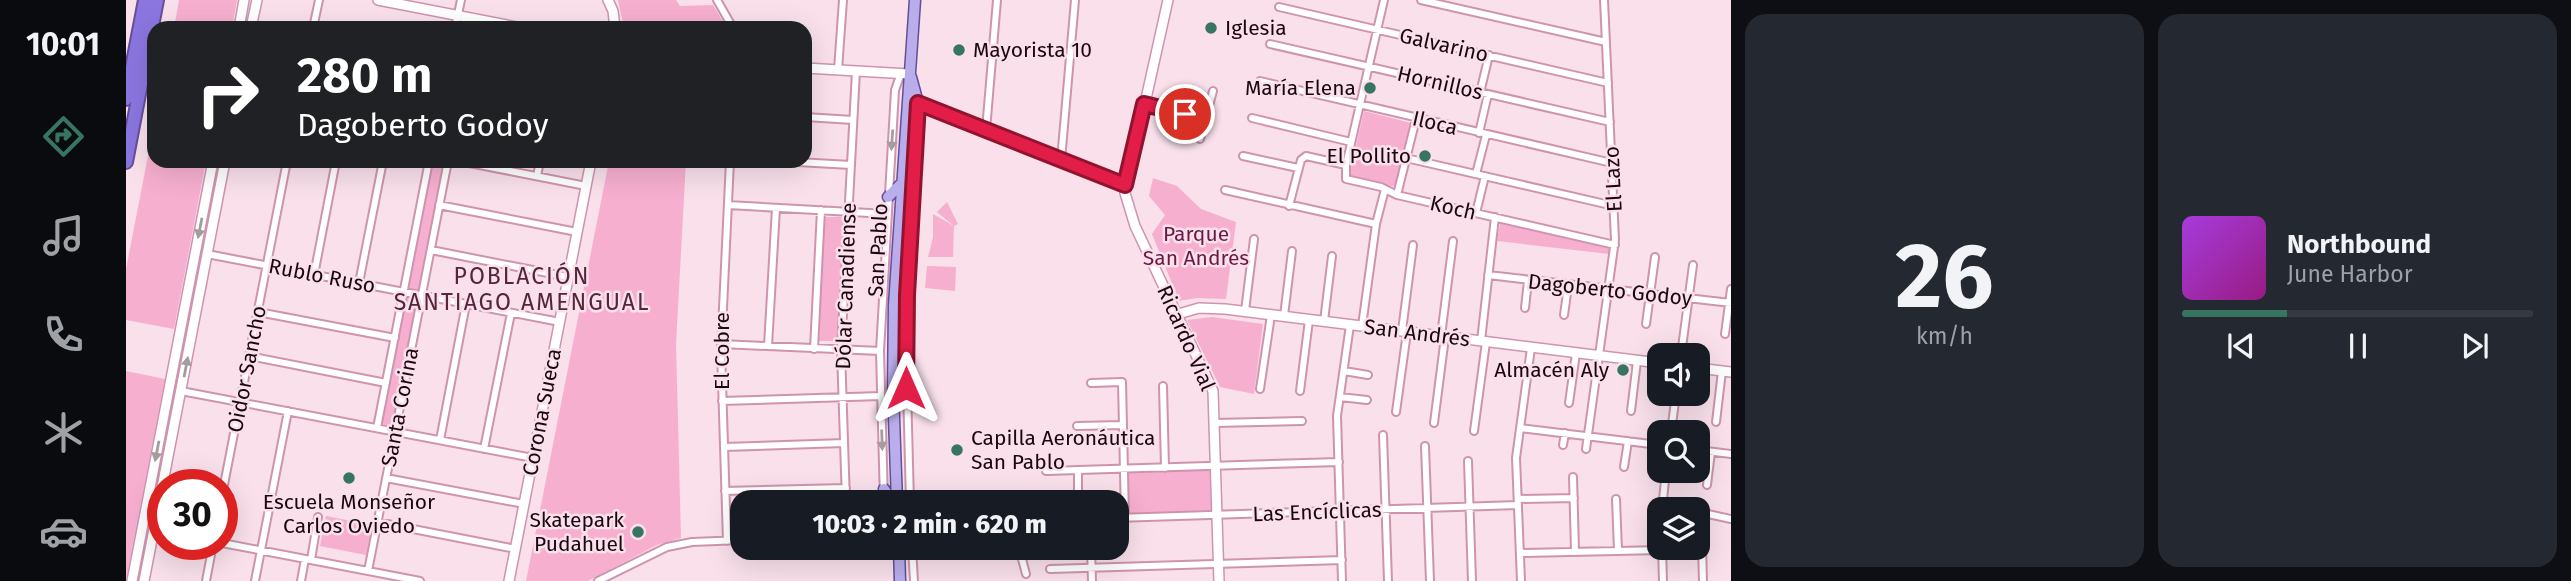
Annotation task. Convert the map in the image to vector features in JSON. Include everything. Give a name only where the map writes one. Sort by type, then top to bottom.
[{"type":"highway","points":[[126,99],[145,0]]},
{"type":"highway","points":[[154,21],[158,0]]},
{"type":"highway","points":[[126,162],[147,56]]},
{"type":"main road","name":"San Pablo","points":[[895,490],[894,305],[905,73],[915,0]]},
{"type":"main road","points":[[905,73],[915,88],[918,103]]},
{"type":"main road","points":[[888,197],[901,184]]},
{"type":"main road","points":[[883,294],[894,305]]},
{"type":"main road","points":[[899,560],[900,581]]},
{"type":"street","points":[[240,21],[244,0]]},
{"type":"street","points":[[252,21],[257,0]]},
{"type":"street","points":[[314,21],[319,0]]},
{"type":"street","points":[[378,0],[413,3],[471,21]]},
{"type":"street","points":[[457,21],[461,0]]},
{"type":"street","points":[[608,0],[614,21]]},
{"type":"street","points":[[717,0],[729,21]]},
{"type":"street","points":[[838,69],[844,0]]},
{"type":"street","points":[[986,130],[997,0]]},
{"type":"street","points":[[1061,160],[1075,0]]},
{"type":"street","points":[[918,103],[1125,185],[1168,0]]},
{"type":"street","points":[[1289,206],[1301,159],[1306,156],[1346,165],[1384,0]]},
{"type":"street","points":[[1421,0],[1606,42]]},
{"type":"street","points":[[1596,0],[1604,1]]},
{"type":"street","name":"El Lazo","points":[[1586,449],[1615,245],[1604,1]]},
{"type":"street","name":"Galvarino","points":[[1279,7],[1608,83]]},
{"type":"street","name":"Hornillos","points":[[1270,44],[1610,122]]},
{"type":"street","points":[[1480,93],[1489,55]]},
{"type":"street","points":[[812,68],[905,73]]},
{"type":"street","name":"Dólar Canadiense","points":[[846,488],[841,351],[856,71]]},
{"type":"street","name":"San Pablo","points":[[884,489],[880,351],[895,90],[905,73]]},
{"type":"street","name":"Iloca","points":[[1260,81],[1612,163]]},
{"type":"street","points":[[1200,139],[1213,91]]},
{"type":"street","points":[[1476,174],[1488,94]]},
{"type":"street","name":"San Pablo","points":[[910,490],[906,388],[907,295],[918,103]]},
{"type":"street","points":[[1144,104],[1205,119]]},
{"type":"street","points":[[812,117],[853,120]]},
{"type":"street","points":[[1252,118],[1351,142]]},
{"type":"street","points":[[1397,195],[1416,119]]},
{"type":"street","points":[[1243,156],[1298,168]]},
{"type":"street","points":[[1406,158],[1614,206]]},
{"type":"street","points":[[812,163],[851,165]]},
{"type":"street","name":"Koch","points":[[1346,165],[1346,179],[1385,189],[1397,195],[1615,245]]},
{"type":"street","points":[[132,581],[212,168]]},
{"type":"street","points":[[168,469],[224,168]]},
{"type":"street","name":"Oidor Sancho","points":[[227,469],[286,168]]},
{"type":"street","points":[[314,275],[335,168]]},
{"type":"street","points":[[359,284],[382,168]]},
{"type":"street","name":"Santa Corina","points":[[377,428],[428,168]]},
{"type":"street","name":"Santa Corina","points":[[368,571],[447,168]]},
{"type":"street","points":[[508,168],[586,186]]},
{"type":"street","points":[[537,176],[539,168]]},
{"type":"street","name":"Corona Sueca","points":[[509,581],[590,168]]},
{"type":"street","name":"El Cobre","points":[[727,541],[721,344],[730,168]]},
{"type":"street","points":[[1476,213],[1485,176]]},
{"type":"street","name":"Ricardo Vial","points":[[1125,185],[1131,218],[1212,388],[1219,581]]},
{"type":"street","points":[[1362,326],[1376,224],[1385,189]]},
{"type":"street","points":[[1225,191],[1376,224]]},
{"type":"street","points":[[439,205],[577,232]]},
{"type":"street","points":[[728,205],[887,214]]},
{"type":"street","points":[[768,346],[776,208]]},
{"type":"street","points":[[814,349],[821,210]]},
{"type":"street","points":[[1474,432],[1495,218]]},
{"type":"street","points":[[1245,311],[1254,239]]},
{"type":"street","points":[[1434,424],[1453,241]]},
{"type":"street","points":[[1396,412],[1413,245]]},
{"type":"street","points":[[431,250],[568,277]]},
{"type":"street","points":[[1284,316],[1292,251]]},
{"type":"street","name":"Rublo Ruso","points":[[207,254],[560,322]]},
{"type":"street","points":[[1324,321],[1332,256]]},
{"type":"street","points":[[1646,324],[1655,257]]},
{"type":"street","points":[[1683,343],[1693,265]]},
{"type":"street","name":"Dagoberto Godoy","points":[[1488,275],[1730,303]]},
{"type":"street","points":[[1525,308],[1528,281]]},
{"type":"street","points":[[1564,315],[1568,286]]},
{"type":"street","points":[[1725,334],[1731,289]]},
{"type":"street","points":[[440,440],[466,304]]},
{"type":"street","name":"San Andrés","points":[[1175,315],[1199,308],[1245,311],[1647,362]]},
{"type":"street","points":[[258,312],[395,338]]},
{"type":"street","points":[[484,449],[511,313]]},
{"type":"street","points":[[1260,389],[1271,315]]},
{"type":"street","points":[[1300,391],[1309,320]]},
{"type":"street","points":[[1342,581],[1337,416],[1350,325]]},
{"type":"street","points":[[721,344],[880,351]]},
{"type":"street","points":[[1521,581],[1516,458],[1531,348]]},
{"type":"street","points":[[1569,403],[1576,353]]},
{"type":"street","points":[[249,356],[386,383]]},
{"type":"street","points":[[1631,411],[1637,361]]},
{"type":"street","points":[[1343,372],[1368,375]]},
{"type":"street","points":[[1716,422],[1726,372]]},
{"type":"street","points":[[1091,383],[1122,382],[1122,490]]},
{"type":"street","points":[[1163,386],[1165,468]]},
{"type":"street","points":[[181,391],[533,458]]},
{"type":"street","points":[[722,401],[881,396]]},
{"type":"street","points":[[1340,397],[1367,400]]},
{"type":"street","points":[[255,581],[288,411]]},
{"type":"street","points":[[1214,423],[1302,421]]},
{"type":"street","points":[[1077,426],[1122,425]]},
{"type":"street","points":[[1520,428],[1647,443]]},
{"type":"street","points":[[1563,445],[1565,433]]},
{"type":"street","points":[[1383,435],[1388,581]]},
{"type":"street","points":[[1624,467],[1628,441]]},
{"type":"street","points":[[724,447],[844,443]]},
{"type":"street","points":[[1425,446],[1430,581]]},
{"type":"street","points":[[1707,485],[1711,452],[1731,454]]},
{"type":"street","points":[[1468,461],[1472,581]]},
{"type":"street","points":[[1046,471],[1339,462]]},
{"type":"street","points":[[1078,470],[1078,490]]},
{"type":"street","points":[[1573,477],[1576,551]]},
{"type":"street","points":[[386,478],[524,504]]},
{"type":"street","points":[[725,491],[846,488]]},
{"type":"street","name":"Las Encíclicas","points":[[1129,518],[1470,507],[1574,498]]},
{"type":"street","points":[[1616,499],[1618,550]]},
{"type":"street","points":[[1710,514],[1731,519]]},
{"type":"street","points":[[301,581],[318,517]]},
{"type":"street","points":[[377,522],[516,549]]},
{"type":"street","points":[[598,581],[667,547],[692,542],[730,541]]},
{"type":"street","points":[[238,546],[420,581]]},
{"type":"street","points":[[1520,552],[1647,549]]},
{"type":"street","points":[[144,581],[150,560]]},
{"type":"street","points":[[206,581],[210,560]]},
{"type":"street","points":[[913,560],[914,581]]},
{"type":"street","points":[[1022,560],[1026,575]]},
{"type":"street","points":[[1092,560],[1092,581]]},
{"type":"street","points":[[1050,569],[1342,560]]},
{"type":"street","points":[[1662,560],[1663,581]]},
{"type":"street","points":[[1702,560],[1703,581]]},
{"type":"green space","points":[[179,0],[237,0],[233,21],[175,21]]},
{"type":"green space","points":[[618,0],[676,0],[680,6],[713,5],[723,21],[622,21]]},
{"type":"green space","points":[[1364,111],[1411,123],[1395,187],[1349,176]]},
{"type":"green space","points":[[147,161],[147,168],[205,168],[174,329],[126,320],[126,269]]},
{"type":"green space","points":[[431,168],[444,168],[392,427],[380,425]]},
{"type":"green space","points":[[608,168],[686,168],[676,344],[681,538],[657,545],[588,581],[526,581]]},
{"type":"green space","name":"Parque San Andrés","points":[[1153,178],[1177,186],[1201,209],[1236,222],[1226,299],[1197,298],[1179,301],[1152,234],[1165,215],[1149,196]]},
{"type":"green space","points":[[947,202],[958,224],[954,226],[937,212]]},
{"type":"green space","points":[[933,214],[954,226],[953,257],[928,257],[933,237]]},
{"type":"green space","points":[[824,217],[845,217],[840,341],[819,341]]},
{"type":"green space","points":[[1500,223],[1610,248],[1609,254],[1497,241]]},
{"type":"green space","points":[[927,266],[956,267],[955,291],[925,288]]},
{"type":"green space","points":[[1212,317],[1263,324],[1254,394],[1220,387],[1187,320]]},
{"type":"green space","points":[[126,371],[165,379],[126,580]]},
{"type":"green space","points":[[1211,468],[1212,510],[1129,514],[1127,472]]},
{"type":"green space","points":[[326,516],[372,525],[366,555],[320,546]]},
{"type":"place","name":"Iglesia","points":[[1211,28]]},
{"type":"place","name":"Mayorista 10","points":[[959,50]]},
{"type":"place","name":"María Elena","points":[[1370,88]]},
{"type":"place","name":"El Pollito","points":[[1425,156]]},
{"type":"place","name":"Almacén Aly","points":[[1623,370]]},
{"type":"place","name":"Capilla Aeronáutica San Pablo","points":[[957,450]]},
{"type":"place","name":"Escuela Monseñor Carlos Oviedo","points":[[349,478]]},
{"type":"place","name":"Skatepark Pudahuel","points":[[638,532]]},
{"type":"district","name":"POBLACIÓN SANTIAGO AMENGUAL","points":[[522,289]]},
{"type":"route","points":[[906,388],[907,295],[918,103],[1125,185],[1144,104],[1185,114]]}]
